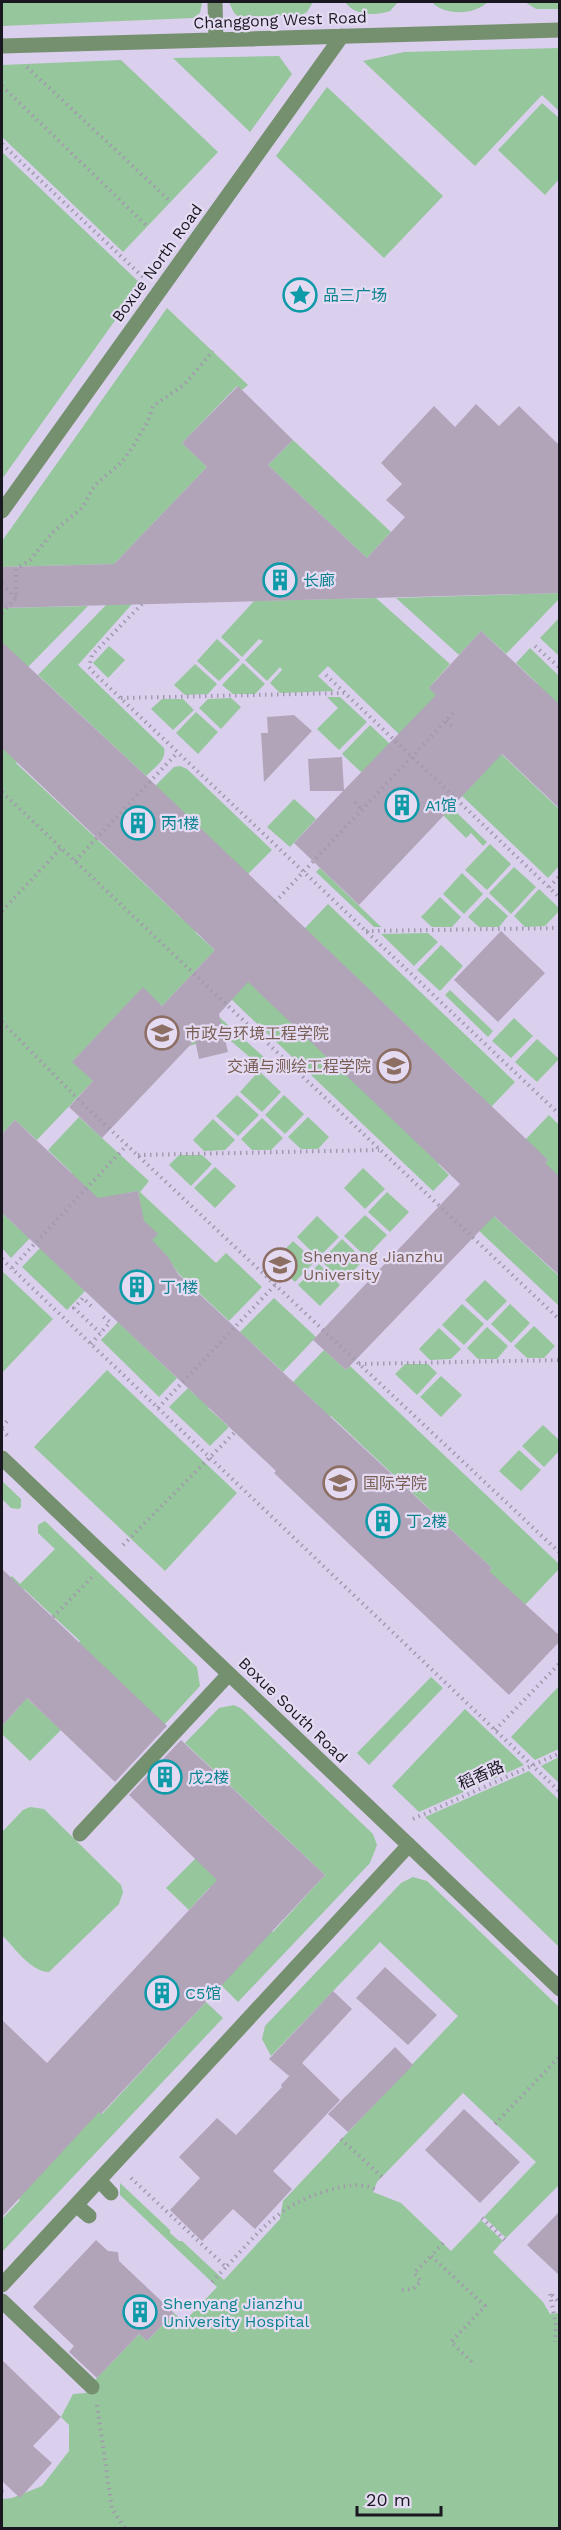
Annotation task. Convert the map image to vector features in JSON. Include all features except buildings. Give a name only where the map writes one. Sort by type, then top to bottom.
[{"type":"lane","points":[[215,2],[216,40]]},
{"type":"lane","name":"Changgong West Road","points":[[3,46],[560,30]]},
{"type":"lane","name":"Boxue North Road","points":[[2,511],[342,36]]},
{"type":"lane","name":"Boxue South Road","points":[[2,1458],[560,1989]]},
{"type":"lane","points":[[80,1834],[229,1674]]},
{"type":"lane","points":[[2,2285],[409,1845]]},
{"type":"lane","points":[[99,2180],[111,2193]]},
{"type":"lane","points":[[76,2205],[89,2217]]},
{"type":"lane","points":[[2,2301],[92,2387]]},
{"type":"path","points":[[3,46],[171,202]]},
{"type":"path","points":[[2,86],[147,226]]},
{"type":"path","points":[[2,144],[159,292]]},
{"type":"path","points":[[2,613],[16,598],[16,569],[30,560],[54,531],[82,508],[95,485],[122,462],[134,445],[148,422],[153,406],[184,385],[213,351]]},
{"type":"path","points":[[2,584],[16,598]]},
{"type":"path","points":[[142,604],[89,660],[89,667],[93,672],[560,1115]]},
{"type":"path","points":[[535,646],[560,668]]},
{"type":"path","points":[[326,675],[560,898]]},
{"type":"path","points":[[121,698],[345,693]]},
{"type":"path","points":[[275,902],[454,712]]},
{"type":"path","points":[[446,721],[453,727]]},
{"type":"path","points":[[75,861],[178,752]]},
{"type":"path","points":[[2,792],[560,1320]]},
{"type":"path","points":[[355,802],[362,810]]},
{"type":"path","points":[[2,911],[61,848]]},
{"type":"path","points":[[549,887],[560,876]]},
{"type":"path","points":[[366,931],[560,928]]},
{"type":"path","points":[[2,1022],[137,1155],[560,1553]]},
{"type":"path","points":[[12,1268],[127,1145]]},
{"type":"path","points":[[137,1155],[380,1150]]},
{"type":"path","points":[[2,1259],[560,1792]]},
{"type":"path","points":[[158,1408],[275,1285]]},
{"type":"path","points":[[91,1305],[83,1298],[74,1308],[100,1333]]},
{"type":"path","points":[[91,1344],[111,1322],[102,1315]]},
{"type":"path","points":[[80,1344],[86,1339]]},
{"type":"path","points":[[358,1364],[560,1360]]},
{"type":"path","points":[[2,1427],[7,1421]]},
{"type":"path","points":[[53,1617],[235,1432]]},
{"type":"path","points":[[495,1730],[560,1663]]},
{"type":"path","name":"稻香路","points":[[412,1819],[560,1753]]},
{"type":"path","points":[[495,2124],[560,2056]]},
{"type":"path","points":[[341,2139],[382,2177]]},
{"type":"path","points":[[115,2163],[226,2267]]},
{"type":"path","points":[[212,2282],[273,2217],[288,2206],[319,2193],[353,2184],[365,2184],[375,2189]]},
{"type":"path","points":[[482,2218],[505,2240]]},
{"type":"path","points":[[402,2290],[413,2289],[421,2281],[414,2273],[443,2243]]},
{"type":"path","points":[[431,2256],[485,2306],[451,2342],[472,2362]]},
{"type":"path","points":[[555,2342],[556,2325],[550,2294],[560,2303]]},
{"type":"path","points":[[92,2387],[112,2509],[125,2529]]},
{"type":"shaded area","name":"Shenyang Jianzhu University","points":[[2,2],[559,2],[559,2528],[2,2528]]},
{"type":"green space","points":[[2,2],[202,3],[200,13],[193,18],[2,26]]},
{"type":"green space","points":[[229,2],[313,2],[307,12],[301,15],[239,17],[234,13]]},
{"type":"green space","points":[[345,2],[398,2],[390,11],[366,14],[354,10]]},
{"type":"green space","points":[[432,2],[488,2],[468,11],[452,12],[437,7]]},
{"type":"green space","points":[[525,2],[559,2],[559,9],[536,9]]},
{"type":"green space","points":[[559,48],[559,111],[542,95],[475,166],[363,61],[404,52]]},
{"type":"green space","points":[[279,56],[292,74],[250,132],[173,58]]},
{"type":"green space","points":[[121,60],[218,152],[123,252],[2,137],[2,65]]},
{"type":"green space","points":[[327,87],[443,196],[384,258],[276,156]]},
{"type":"green space","points":[[542,103],[560,119],[559,179],[545,195],[498,150]]},
{"type":"green space","points":[[2,152],[141,284],[2,479]]},
{"type":"green space","points":[[167,308],[248,385],[242,390],[237,386],[182,443],[207,467],[114,564],[2,567],[2,541]]},
{"type":"green space","points":[[293,440],[391,532],[367,558],[268,465]]},
{"type":"green space","points":[[560,593],[559,599],[506,654],[481,631],[459,655],[396,598]]},
{"type":"green space","points":[[376,598],[450,664],[429,688],[448,705],[399,734],[328,666],[318,676],[334,691],[280,693],[270,683],[282,670],[280,667],[267,681],[245,660],[263,641],[259,639],[242,657],[221,637],[254,601]]},
{"type":"green space","points":[[132,604],[78,665],[164,748],[162,760],[146,776],[38,675],[106,605]]},
{"type":"green space","points":[[88,606],[28,667],[2,644],[2,608]]},
{"type":"green space","points":[[559,618],[559,656],[540,638]]},
{"type":"green space","points":[[217,639],[240,660],[219,681],[197,661]]},
{"type":"green space","points":[[109,646],[125,660],[108,678],[93,663]]},
{"type":"green space","points":[[530,648],[559,676],[559,705],[517,707],[538,684],[516,663]]},
{"type":"green space","points":[[243,663],[265,684],[255,694],[233,694],[222,685]]},
{"type":"green space","points":[[195,664],[217,684],[208,694],[185,695],[174,685]]},
{"type":"green space","points":[[327,697],[340,697],[367,722],[339,750],[317,729],[338,708]]},
{"type":"green space","points":[[231,698],[241,707],[221,729],[199,708],[208,699]]},
{"type":"green space","points":[[162,699],[183,699],[194,710],[173,730],[151,709]]},
{"type":"green space","points":[[196,712],[218,732],[198,754],[176,733]]},
{"type":"green space","points":[[370,725],[390,744],[362,773],[342,754]]},
{"type":"green space","points":[[38,739],[16,763],[180,917],[217,908],[195,932],[215,950],[162,1006],[143,988],[73,1061],[93,1081],[37,1140],[15,1120],[2,1134],[2,748],[7,752]]},
{"type":"green space","points":[[496,749],[559,809],[559,866],[548,878],[462,796]]},
{"type":"green space","points":[[180,766],[187,769],[272,850],[247,875],[155,786],[174,767]]},
{"type":"green space","points":[[294,799],[316,819],[290,847],[267,827]]},
{"type":"green space","points":[[451,807],[487,842],[483,846],[471,833],[466,838],[443,815]]},
{"type":"green space","points":[[490,844],[511,864],[487,890],[465,870]]},
{"type":"green space","points":[[514,867],[536,887],[511,914],[489,893]]},
{"type":"green space","points":[[320,868],[382,927],[374,927],[316,872]]},
{"type":"green space","points":[[462,873],[483,894],[464,914],[443,894]]},
{"type":"green space","points":[[539,889],[559,908],[559,911],[545,926],[525,927],[514,916]]},
{"type":"green space","points":[[440,897],[461,917],[452,927],[432,927],[421,917]]},
{"type":"green space","points":[[487,897],[508,916],[499,927],[479,927],[468,917]]},
{"type":"green space","points":[[328,904],[515,1082],[472,1127],[459,1114],[478,1093],[318,941],[286,948]]},
{"type":"green space","points":[[428,933],[438,942],[414,966],[381,934]]},
{"type":"green space","points":[[441,945],[463,966],[440,991],[417,970]]},
{"type":"green space","points":[[227,962],[460,1141],[438,1164],[449,1175],[433,1191],[210,979]]},
{"type":"green space","points":[[450,990],[493,1031],[488,1037],[445,995]]},
{"type":"green space","points":[[218,1016],[265,1058],[259,1065],[225,1036],[189,1046]]},
{"type":"green space","points":[[514,1018],[533,1036],[511,1058],[492,1041]]},
{"type":"green space","points":[[537,1039],[559,1059],[537,1082],[515,1062]]},
{"type":"green space","points":[[259,1071],[281,1092],[262,1112],[240,1092]]},
{"type":"green space","points":[[237,1095],[259,1115],[238,1136],[216,1116]]},
{"type":"green space","points":[[284,1095],[304,1114],[285,1134],[265,1115]]},
{"type":"green space","points":[[549,1115],[559,1125],[559,1177],[529,1181],[548,1160],[525,1140]]},
{"type":"green space","points":[[79,1117],[149,1181],[140,1192],[216,1263],[226,1253],[262,1287],[229,1321],[178,1273],[164,1253],[147,1245],[138,1191],[122,1194],[128,1223],[52,1193],[72,1173],[48,1150]]},
{"type":"green space","points":[[308,1117],[329,1137],[318,1149],[301,1149],[288,1137]]},
{"type":"green space","points":[[262,1118],[283,1138],[271,1150],[252,1150],[241,1139]]},
{"type":"green space","points":[[213,1119],[235,1140],[225,1150],[204,1151],[193,1140]]},
{"type":"green space","points":[[179,1155],[202,1155],[212,1164],[191,1186],[169,1165]]},
{"type":"green space","points":[[215,1167],[236,1186],[215,1208],[194,1188]]},
{"type":"green space","points":[[363,1168],[385,1189],[365,1209],[344,1188]]},
{"type":"green space","points":[[387,1192],[409,1212],[390,1232],[368,1212]]},
{"type":"green space","points":[[472,1196],[559,1276],[559,1306],[458,1211]]},
{"type":"green space","points":[[2,1213],[19,1229],[51,1216],[11,1258],[2,1248]]},
{"type":"green space","points":[[365,1215],[387,1235],[366,1257],[344,1236]]},
{"type":"green space","points":[[317,1216],[339,1237],[318,1258],[297,1237]]},
{"type":"green space","points":[[342,1239],[364,1260],[343,1281],[321,1261]]},
{"type":"green space","points":[[293,1241],[315,1261],[295,1282],[273,1262]]},
{"type":"green space","points":[[40,1248],[85,1291],[67,1310],[22,1267]]},
{"type":"green space","points":[[319,1264],[340,1285],[320,1306],[298,1285]]},
{"type":"green space","points":[[2,1271],[53,1319],[2,1373]]},
{"type":"green space","points":[[485,1280],[507,1301],[487,1321],[465,1300]]},
{"type":"green space","points":[[274,1298],[316,1337],[283,1372],[240,1332]]},
{"type":"green space","points":[[462,1304],[484,1324],[464,1345],[442,1325]]},
{"type":"green space","points":[[510,1304],[530,1323],[511,1343],[491,1324]]},
{"type":"green space","points":[[118,1322],[177,1378],[159,1397],[101,1340]]},
{"type":"green space","points":[[534,1326],[555,1346],[544,1358],[527,1358],[514,1346]]},
{"type":"green space","points":[[487,1327],[508,1346],[497,1359],[478,1359],[467,1348]]},
{"type":"green space","points":[[439,1328],[461,1349],[451,1359],[430,1360],[419,1349]]},
{"type":"green space","points":[[324,1350],[346,1370],[350,1366],[559,1564],[559,1569],[525,1605],[470,1592],[492,1568],[331,1416],[307,1440],[294,1428],[317,1404],[293,1382]]},
{"type":"green space","points":[[405,1364],[428,1364],[437,1373],[417,1395],[395,1374]]},
{"type":"green space","points":[[107,1370],[237,1493],[165,1571],[34,1447]]},
{"type":"green space","points":[[441,1376],[462,1395],[441,1417],[420,1397]]},
{"type":"green space","points":[[228,1386],[208,1408],[229,1427],[210,1446],[169,1407],[188,1388],[195,1395]]},
{"type":"green space","points":[[543,1425],[560,1441],[559,1451],[544,1467],[522,1446]]},
{"type":"green space","points":[[519,1450],[541,1470],[521,1491],[499,1471]]},
{"type":"green space","points":[[2,1481],[21,1499],[19,1509],[11,1508],[2,1499]]},
{"type":"green space","points":[[45,1521],[197,1667],[200,1686],[165,1724],[60,1664],[80,1641],[24,1589],[2,1611],[2,1587],[12,1576],[20,1584],[55,1549],[38,1533],[38,1525]]},
{"type":"green space","points":[[4,1677],[61,1730],[30,1761],[2,1734],[2,1726],[20,1706],[2,1689]]},
{"type":"green space","points":[[431,1677],[443,1688],[369,1765],[357,1753]]},
{"type":"green space","points":[[559,1686],[559,1749],[535,1760],[511,1737]]},
{"type":"green space","points":[[234,1705],[242,1709],[373,1834],[377,1845],[370,1863],[238,2002],[221,1985],[249,1910],[273,1932],[325,1875],[185,1743],[219,1708]]},
{"type":"green space","points":[[465,1709],[524,1765],[419,1812],[392,1786]]},
{"type":"green space","points":[[559,1757],[559,1783],[541,1766]]},
{"type":"green space","points":[[529,1771],[559,1800],[559,1947],[425,1817]]},
{"type":"green space","points":[[30,1807],[44,1809],[121,1885],[123,1892],[119,1904],[49,1972],[42,1971],[29,1963],[2,1935],[2,1832],[23,1810]]},
{"type":"green space","points":[[196,1858],[238,1900],[231,1907],[209,1888],[189,1910],[166,1888]]},
{"type":"green space","points":[[413,1877],[427,1881],[559,2007],[559,2185],[506,2238],[484,2217],[536,2162],[463,2093],[377,2182],[373,2192],[401,2203],[451,2251],[481,2220],[503,2241],[493,2252],[543,2302],[550,2314],[559,2313],[559,2528],[2,2528],[2,2499],[12,2498],[42,2486],[69,2451],[69,2425],[61,2417],[73,2394],[86,2393],[95,2380],[139,2334],[147,2341],[174,2313],[184,2322],[217,2287],[120,2195],[120,2183],[170,2230],[170,2233],[182,2241],[224,2280],[280,2219],[283,2201],[458,2016],[380,1942],[271,2056],[262,2039],[265,2026],[401,1883]]},
{"type":"green space","points":[[206,2002],[223,2018],[2,2252],[2,2219],[20,2200],[2,2182],[2,2173],[77,2092],[102,2114]]},
{"type":"place","name":"品三广场","points":[[300,295]]},
{"type":"place","name":"长廊","points":[[280,580]]},
{"type":"place","name":"A1馆","points":[[402,805]]},
{"type":"place","name":"丙1楼","points":[[138,823]]},
{"type":"place","name":"市政与环境工程学院","points":[[162,1033]]},
{"type":"place","name":"交通与测绘工程学院","points":[[394,1066]]},
{"type":"place","name":"Shenyang Jianzhu University","points":[[280,1265]]},
{"type":"place","name":"丁1楼","points":[[137,1287]]},
{"type":"place","name":"国际学院","points":[[340,1483]]},
{"type":"place","name":"丁2楼","points":[[383,1521]]},
{"type":"place","name":"戊2楼","points":[[165,1777]]},
{"type":"place","name":"C5馆","points":[[162,1993]]},
{"type":"place","name":"Shenyang Jianzhu University Hospital","points":[[140,2312]]}]
